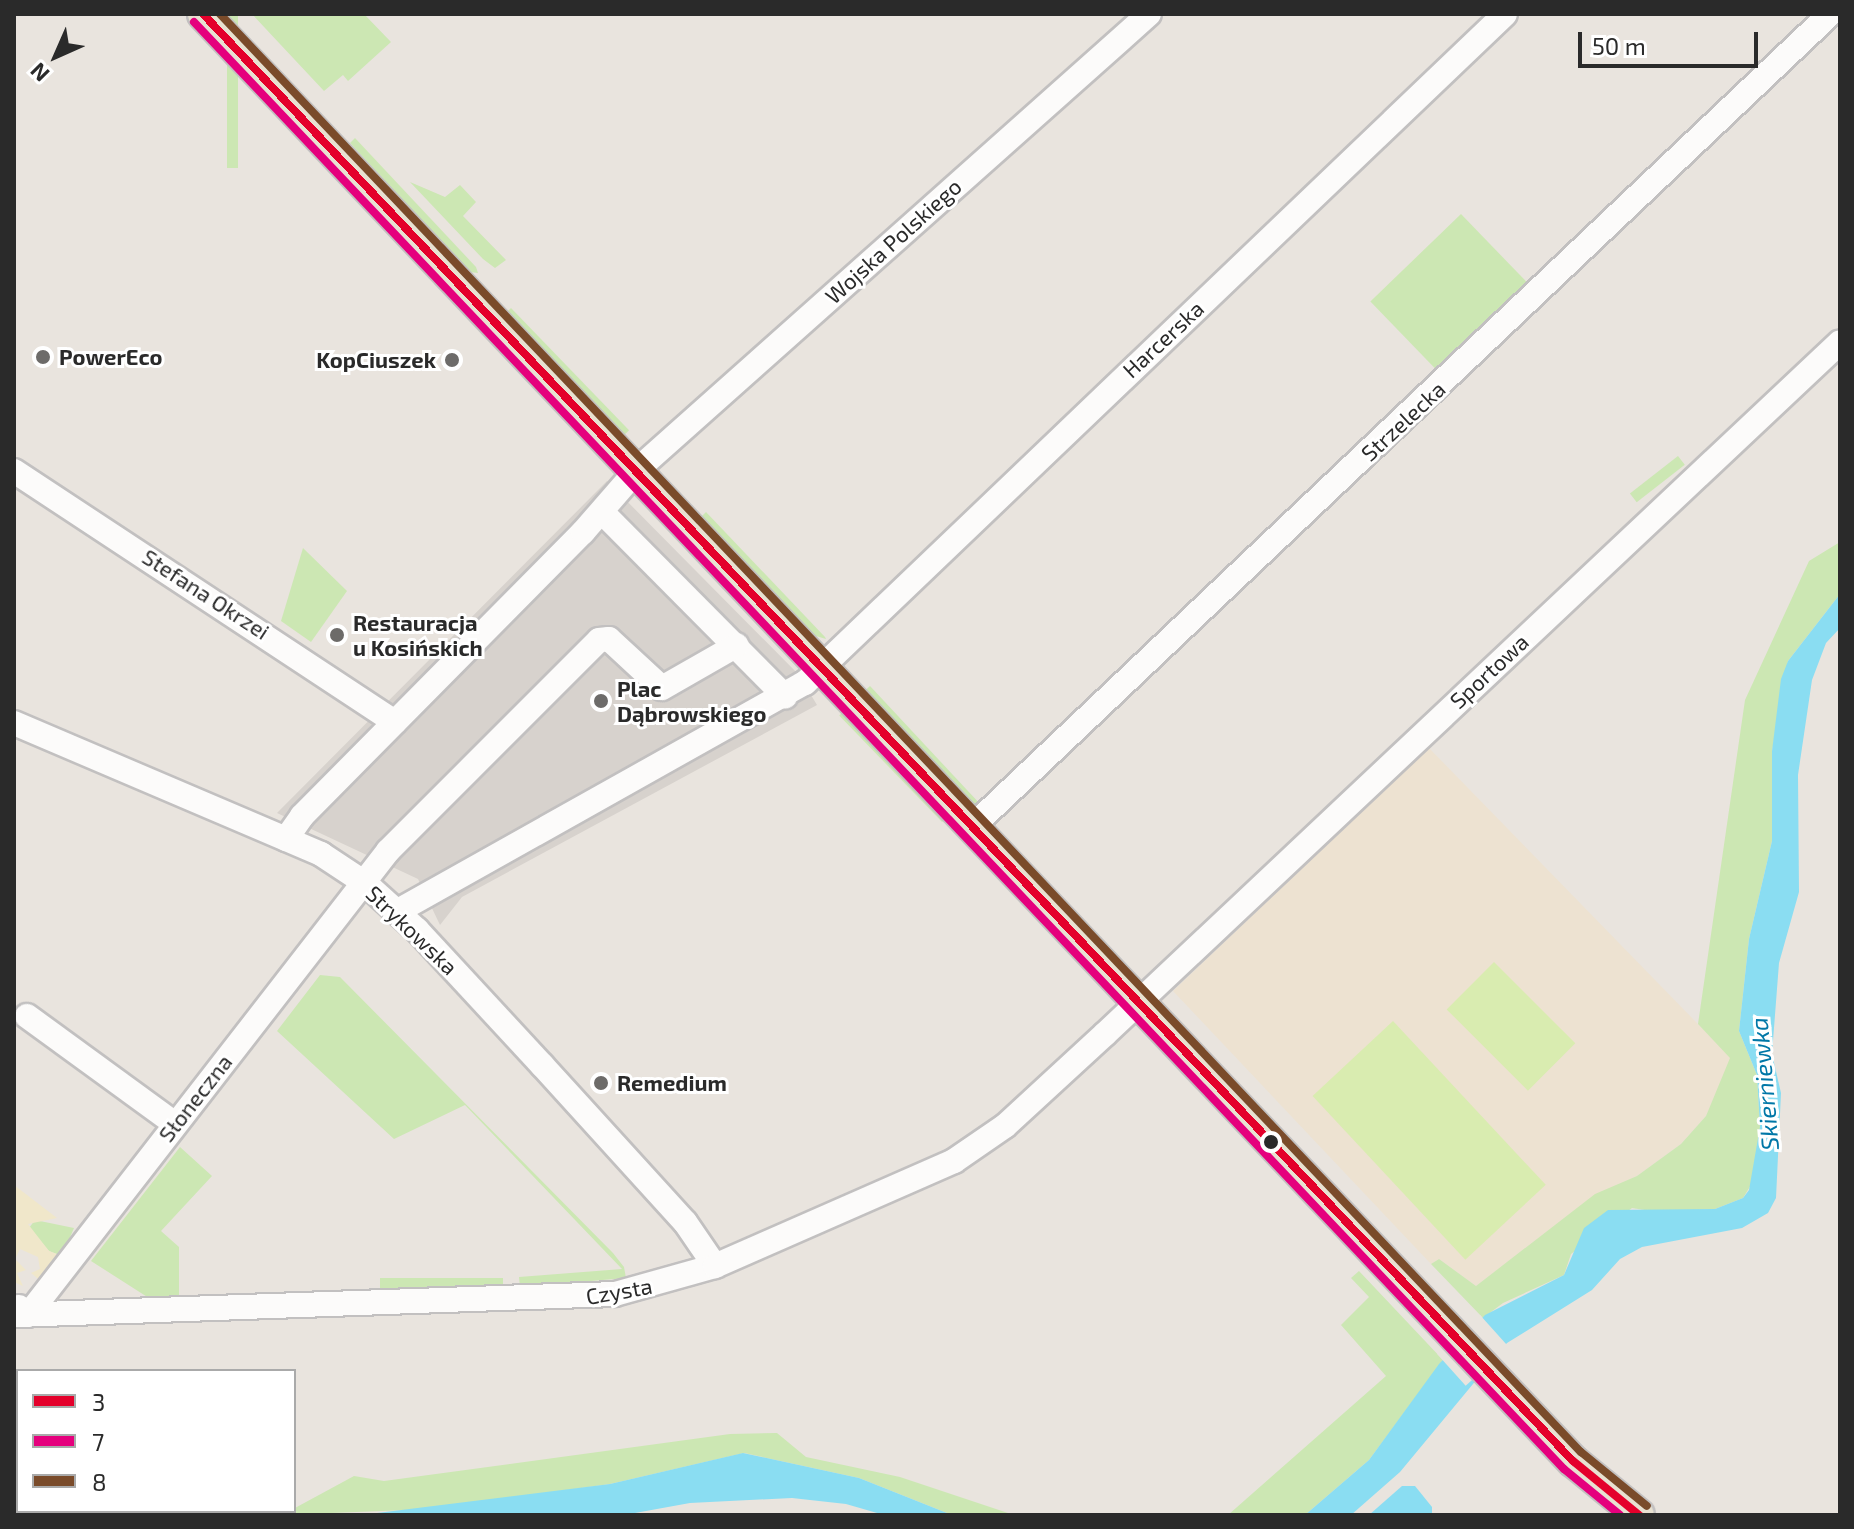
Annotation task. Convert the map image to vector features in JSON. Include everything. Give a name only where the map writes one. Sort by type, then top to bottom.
[{"type":"main road","points":[[203,14],[638,469],[1573,1461],[1639,1515]]},
{"type":"main road","points":[[1573,1461],[1611,1515]]},
{"type":"street","name":"Wojska Polskiego","points":[[638,469],[1149,14]]},
{"type":"street","name":"Harcerska","points":[[822,664],[1505,14]]},
{"type":"street","name":"Strzelecka","points":[[974,825],[1830,14]]},
{"type":"street","name":"Sportowa","points":[[1140,1001],[1840,342]]},
{"type":"street","points":[[286,839],[302,816],[602,512],[638,469]]},
{"type":"street","name":"Stefana Okrzei","points":[[14,471],[395,722]]},
{"type":"street","points":[[602,512],[785,696]]},
{"type":"street","name":"Słoneczna","points":[[19,1311],[175,1124],[388,851],[599,640],[609,639],[662,688],[737,645]]},
{"type":"street","points":[[398,911],[785,696],[822,664]]},
{"type":"street","name":"Strykowska","points":[[14,723],[321,854],[365,883],[398,911],[685,1222],[715,1266]]},
{"type":"street","name":"Czysta","points":[[19,1311],[585,1298],[638,1290],[715,1266],[976,1148],[1140,1001]]},
{"type":"street","points":[[27,1016],[175,1124]]},
{"type":"shaded area","name":"Plac Dąbrowskiego","points":[[607,481],[799,675],[817,705],[462,897],[440,925],[418,879],[277,813]]},
{"type":"shaded area","points":[[1429,748],[1731,1058],[1706,1116],[1681,1144],[1637,1176],[1595,1195],[1476,1286],[1439,1259],[1431,1264],[1173,991]]},
{"type":"green space","points":[[227,14],[238,14],[238,168],[227,168]]},
{"type":"green space","points":[[252,14],[364,14],[391,42],[348,81],[343,75],[324,91]]},
{"type":"green space","points":[[355,138],[476,267],[478,273],[470,272],[350,143]]},
{"type":"green space","points":[[410,182],[445,197],[460,185],[476,202],[463,216],[506,260],[495,268],[483,259]]},
{"type":"green space","points":[[1461,214],[1528,283],[1437,371],[1370,302]]},
{"type":"green space","points":[[511,308],[629,430],[623,437],[505,314]]},
{"type":"green space","points":[[1678,456],[1685,465],[1637,502],[1630,494]]},
{"type":"green space","points":[[706,512],[826,639],[816,636],[739,557],[702,516]]},
{"type":"green space","points":[[1840,542],[1840,594],[1788,661],[1772,751],[1772,841],[1749,939],[1739,1031],[1757,1075],[1760,1127],[1754,1180],[1743,1198],[1715,1209],[1657,1212],[1632,1208],[1571,1254],[1564,1275],[1503,1303],[1483,1318],[1431,1264],[1439,1259],[1476,1286],[1595,1194],[1637,1176],[1681,1144],[1706,1116],[1730,1058],[1698,1024],[1745,700],[1809,561]]},
{"type":"green space","points":[[303,548],[347,591],[311,642],[281,621]]},
{"type":"green space","points":[[870,686],[978,802],[974,805],[866,689]]},
{"type":"green space","points":[[845,710],[948,816],[942,822],[839,716]]},
{"type":"green space","points":[[1494,962],[1575,1043],[1528,1091],[1447,1009]]},
{"type":"green space","points":[[320,975],[340,977],[613,1253],[624,1267],[626,1278],[520,1287],[519,1277],[622,1269],[465,1105],[394,1139],[277,1031]]},
{"type":"green space","points":[[1393,1021],[1546,1185],[1465,1260],[1313,1096]]},
{"type":"green space","points":[[180,1147],[212,1176],[161,1231],[179,1247],[179,1296],[246,1298],[152,1300],[91,1261]]},
{"type":"green space","points":[[35,1220],[74,1228],[62,1256],[49,1251],[29,1228]]},
{"type":"green space","points":[[1359,1271],[1443,1360],[1369,1460],[1305,1515],[1228,1515],[1386,1376],[1341,1325],[1369,1297],[1351,1278]]},
{"type":"green space","points":[[380,1278],[503,1278],[503,1288],[380,1288]]},
{"type":"green space","points":[[777,1433],[806,1457],[900,1477],[1014,1515],[952,1515],[859,1478],[744,1453],[610,1484],[431,1509],[282,1515],[296,1513],[296,1507],[354,1476],[384,1481],[730,1434]]},
{"type":"sand","points":[[14,1185],[57,1218],[28,1224],[49,1251],[62,1256],[42,1282],[31,1273],[40,1269],[38,1257],[20,1249],[15,1259],[26,1270],[17,1273],[23,1286],[14,1282]]},
{"type":"water","name":"Skierniewka","points":[[1840,594],[1840,628],[1826,643],[1812,680],[1798,775],[1799,892],[1779,963],[1772,1054],[1781,1093],[1776,1198],[1768,1213],[1742,1228],[1642,1247],[1620,1259],[1592,1290],[1507,1343],[1400,1472],[1351,1515],[1305,1515],[1369,1460],[1439,1364],[1485,1315],[1564,1275],[1584,1228],[1608,1210],[1715,1209],[1743,1198],[1749,1190],[1760,1127],[1757,1075],[1739,1031],[1749,939],[1772,841],[1772,751],[1781,679],[1788,661]]},
{"type":"water","points":[[743,1453],[859,1478],[952,1515],[884,1515],[846,1504],[792,1498],[690,1503],[624,1515],[361,1515],[610,1484]]},
{"type":"water","points":[[1402,1486],[1415,1486],[1432,1507],[1432,1515],[1369,1515]]},
{"type":"pier","points":[[1480,1315],[1509,1347],[1466,1386],[1437,1354]]},
{"type":"transit line","name":"3","points":[[203,14],[1573,1461],[1639,1515]]},
{"type":"transit line","name":"8","points":[[220,14],[1581,1452],[1647,1506]]},
{"type":"transit line","name":"7","points":[[194,22],[1564,1469],[1620,1515]]},
{"type":"place","name":"PowerEco","points":[[43,357]]},
{"type":"place","name":"KopCiuszek","points":[[452,360]]},
{"type":"place","name":"Restauracja u Kosińskich","points":[[337,635]]},
{"type":"place","name":"Plac Dąbrowskiego","points":[[601,701]]},
{"type":"place","name":"Remedium","points":[[601,1083]]}]
